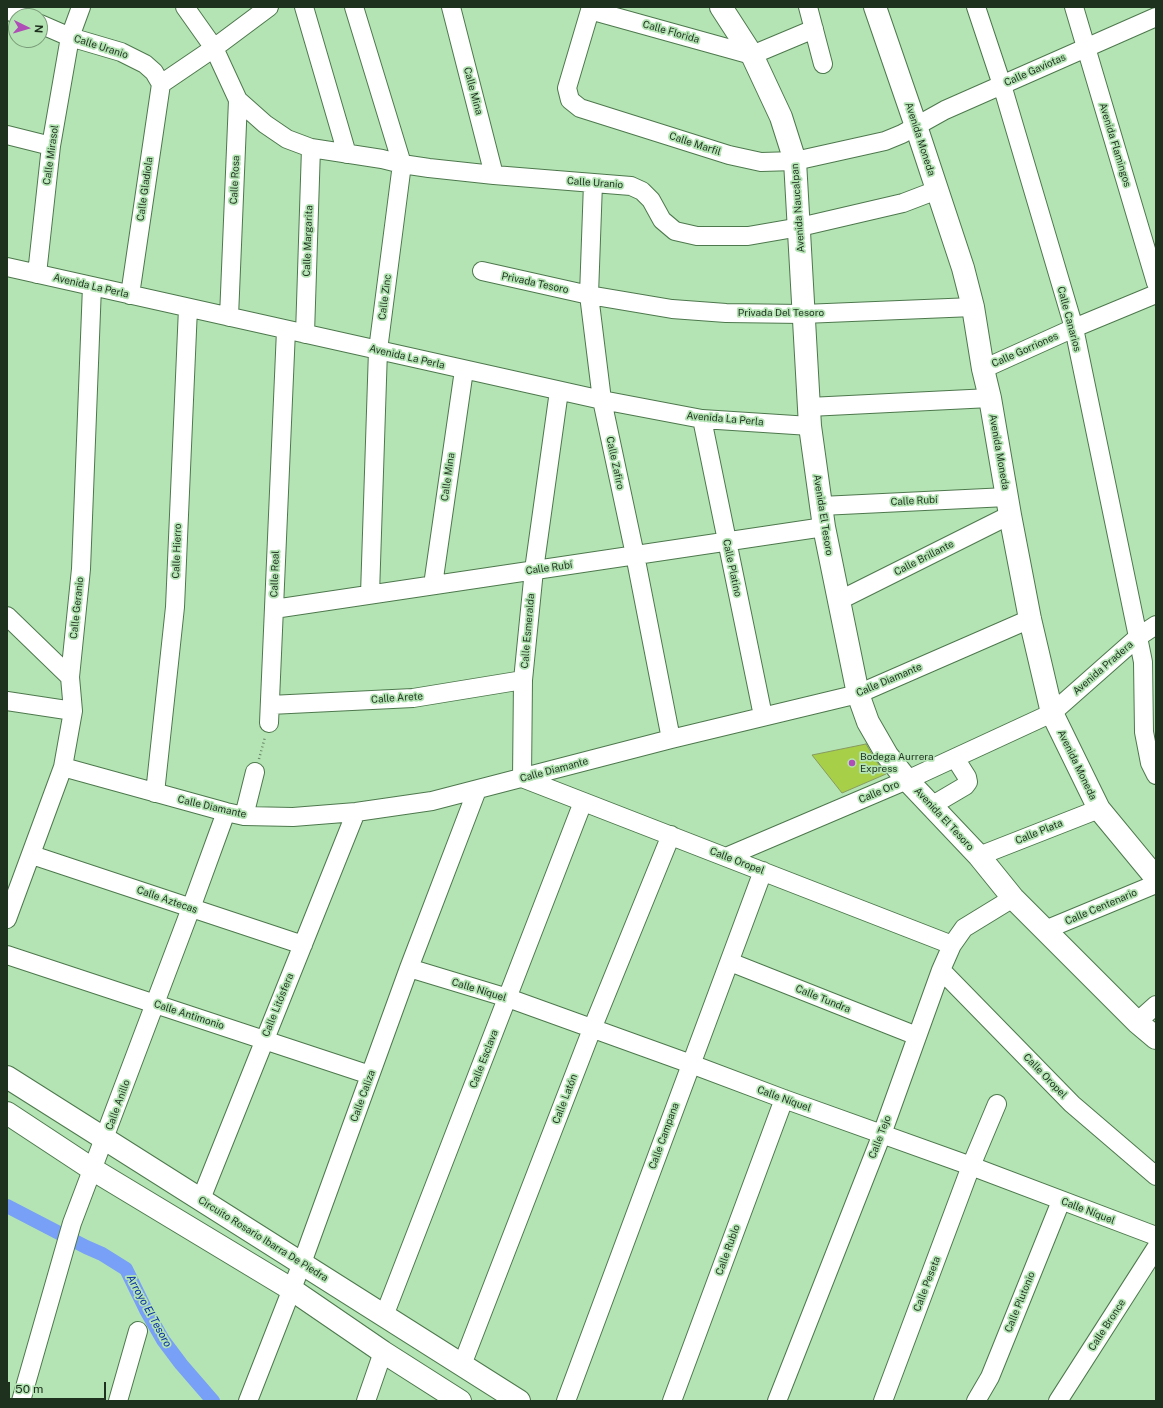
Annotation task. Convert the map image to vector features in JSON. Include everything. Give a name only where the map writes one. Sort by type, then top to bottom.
[{"type":"main road","name":"Avenida Naucalpan","points":[[721,7],[752,55],[781,117],[795,161],[810,416]]},
{"type":"main road","name":"Avenida Moneda","points":[[875,7],[963,268],[973,307],[1008,506],[1030,619],[1052,713],[1099,809],[1156,878]]},
{"type":"main road","name":"Avenida El Tesoro","points":[[810,416],[824,527],[838,601],[858,694],[868,722],[887,756],[931,806],[979,856],[1013,898],[1137,1022],[1156,1038]]},
{"type":"main road","name":"Circuito Rosario Ibarra De Piedra","points":[[7,1077],[519,1401]]},
{"type":"main road","points":[[7,1112],[92,1170],[292,1289],[456,1400]]},
{"type":"street","name":"Calle Mirasol","points":[[37,274],[51,146],[70,37],[81,7]]},
{"type":"street","name":"Calle Rosa","points":[[185,7],[214,48],[238,100],[228,317]]},
{"type":"street","points":[[161,84],[214,48],[269,7]]},
{"type":"street","points":[[304,7],[347,154]]},
{"type":"street","name":"Calle Zinc","points":[[354,7],[402,164],[378,350],[370,594]]},
{"type":"street","name":"Calle Mina","points":[[451,7],[494,175]]},
{"type":"street","points":[[808,7],[823,64]]},
{"type":"street","name":"Calle Canarios","points":[[976,7],[1002,85],[1074,328],[1143,662],[1144,732],[1150,763],[1156,775]]},
{"type":"street","name":"Avenida Flamingos","points":[[1074,7],[1156,283]]},
{"type":"street","name":"Calle Florida","points":[[590,8],[752,55]]},
{"type":"street","name":"Calle Marfil","points":[[590,8],[567,88],[570,100],[580,108],[729,155],[761,162],[795,161],[885,141],[916,126]]},
{"type":"street","name":"Calle Gaviotas","points":[[916,126],[945,110],[1156,17]]},
{"type":"street","name":"Calle Uranio","points":[[48,27],[70,37],[121,52],[145,64],[154,72],[161,84]]},
{"type":"street","points":[[752,55],[814,29]]},
{"type":"street","name":"Calle Gladiola","points":[[130,295],[161,84]]},
{"type":"street","name":"Calle Uranio","points":[[238,100],[265,124],[287,139],[311,148],[382,159],[402,164],[494,175],[631,186],[642,191],[651,200],[662,220],[675,231],[697,236],[748,236],[800,228],[903,202],[937,190]]},
{"type":"street","points":[[7,135],[51,146]]},
{"type":"street","name":"Calle Margarita","points":[[306,334],[311,148]]},
{"type":"street","name":"Calle Zafiro","points":[[593,184],[589,295],[602,400],[635,555],[671,739]]},
{"type":"street","name":"Avenida La Perla","points":[[7,267],[559,391],[702,419],[810,416]]},
{"type":"street","name":"Privada Tesoro","points":[[482,271],[589,295]]},
{"type":"street","name":"Calle Geranio","points":[[7,919],[64,767],[72,711],[70,677],[81,569],[92,286]]},
{"type":"street","name":"Calle Gorriones","points":[[983,369],[1074,328],[1156,294]]},
{"type":"street","name":"Privada Del Tesoro","points":[[589,295],[672,309],[726,314],[803,314],[973,307]]},
{"type":"street","name":"Calle Hierro","points":[[155,793],[175,607],[188,308]]},
{"type":"street","name":"Calle Real","points":[[269,714],[286,330]]},
{"type":"street","name":"Calle Mina","points":[[433,585],[464,370]]},
{"type":"street","name":"Calle Esmeralda","points":[[522,778],[523,680],[534,570],[559,391]]},
{"type":"street","points":[[810,416],[990,398]]},
{"type":"street","name":"Calle Platino","points":[[702,419],[763,716]]},
{"type":"street","name":"Calle Rubí","points":[[821,506],[1008,506]]},
{"type":"street","name":"Calle Brillante","points":[[838,601],[1008,506]]},
{"type":"street","name":"Calle Rubí","points":[[274,608],[824,527]]},
{"type":"street","points":[[7,616],[70,677]]},
{"type":"street","name":"Calle Diamante","points":[[64,767],[244,816],[292,817],[356,812],[432,801],[671,739],[858,694],[1030,619]]},
{"type":"street","name":"Avenida Pradera","points":[[1052,713],[1138,637],[1156,625]]},
{"type":"street","name":"Calle Arete","points":[[269,714],[413,698],[523,680]]},
{"type":"street","points":[[7,701],[72,711]]},
{"type":"street","name":"Calle Oro","points":[[726,857],[908,780],[1052,713]]},
{"type":"street","points":[[931,806],[965,786],[968,782],[967,777],[955,758]]},
{"type":"street","points":[[244,816],[256,772]]},
{"type":"street","name":"Calle Oropel","points":[[522,778],[952,945]]},
{"type":"street","name":"Calle Caliza","points":[[249,1400],[302,1263],[409,968],[477,790]]},
{"type":"street","name":"Calle Esclava","points":[[384,1316],[583,802]]},
{"type":"street","name":"Calle Plata","points":[[979,856],[1099,809]]},
{"type":"street","name":"Calle Anillo","points":[[21,1401],[72,1223],[226,812]]},
{"type":"street","name":"Calle Litósfera","points":[[201,1199],[356,812]]},
{"type":"street","name":"Calle Latón","points":[[462,1364],[592,1029],[671,836]]},
{"type":"street","name":"Calle Aztecas","points":[[32,854],[303,945]]},
{"type":"street","name":"Calle Campana","points":[[566,1401],[763,871]]},
{"type":"street","name":"Calle Centenario","points":[[1045,930],[1156,884]]},
{"type":"street","name":"Calle Tejo","points":[[777,1401],[882,1134],[941,970],[952,945],[964,928],[1013,898]]},
{"type":"street","name":"Calle Antimonio","points":[[7,955],[370,1075]]},
{"type":"street","name":"Calle Tundra","points":[[730,962],[917,1036]]},
{"type":"street","name":"Calle Níquel","points":[[409,968],[508,998],[971,1166],[1156,1236]]},
{"type":"street","name":"Calle Oropel","points":[[941,970],[1072,1104],[1156,1176]]},
{"type":"street","points":[[1137,1022],[1156,1005]]},
{"type":"street","name":"Calle Rublo","points":[[672,1401],[784,1099]]},
{"type":"street","name":"Calle Peseta","points":[[883,1401],[971,1166],[997,1104]]},
{"type":"street","name":"Calle Plutonio","points":[[976,1401],[990,1377],[1061,1201]]},
{"type":"street","name":"Calle Bronce","points":[[1058,1401],[1156,1248]]},
{"type":"street","points":[[118,1401],[138,1332]]},
{"type":"street","points":[[366,1401],[383,1352]]},
{"type":"path","points":[[256,772],[269,714]]},
{"type":"building","name":"Bodega Aurrera Express","points":[[866,744],[886,774],[842,793],[812,755]]},
{"type":"waterway","name":"Arroyo El Tesoro","points":[[7,1206],[102,1254],[126,1269],[146,1310],[163,1340],[181,1364],[213,1401]]},
{"type":"place","name":"Bodega Aurrera Express","points":[[852,763]]}]
